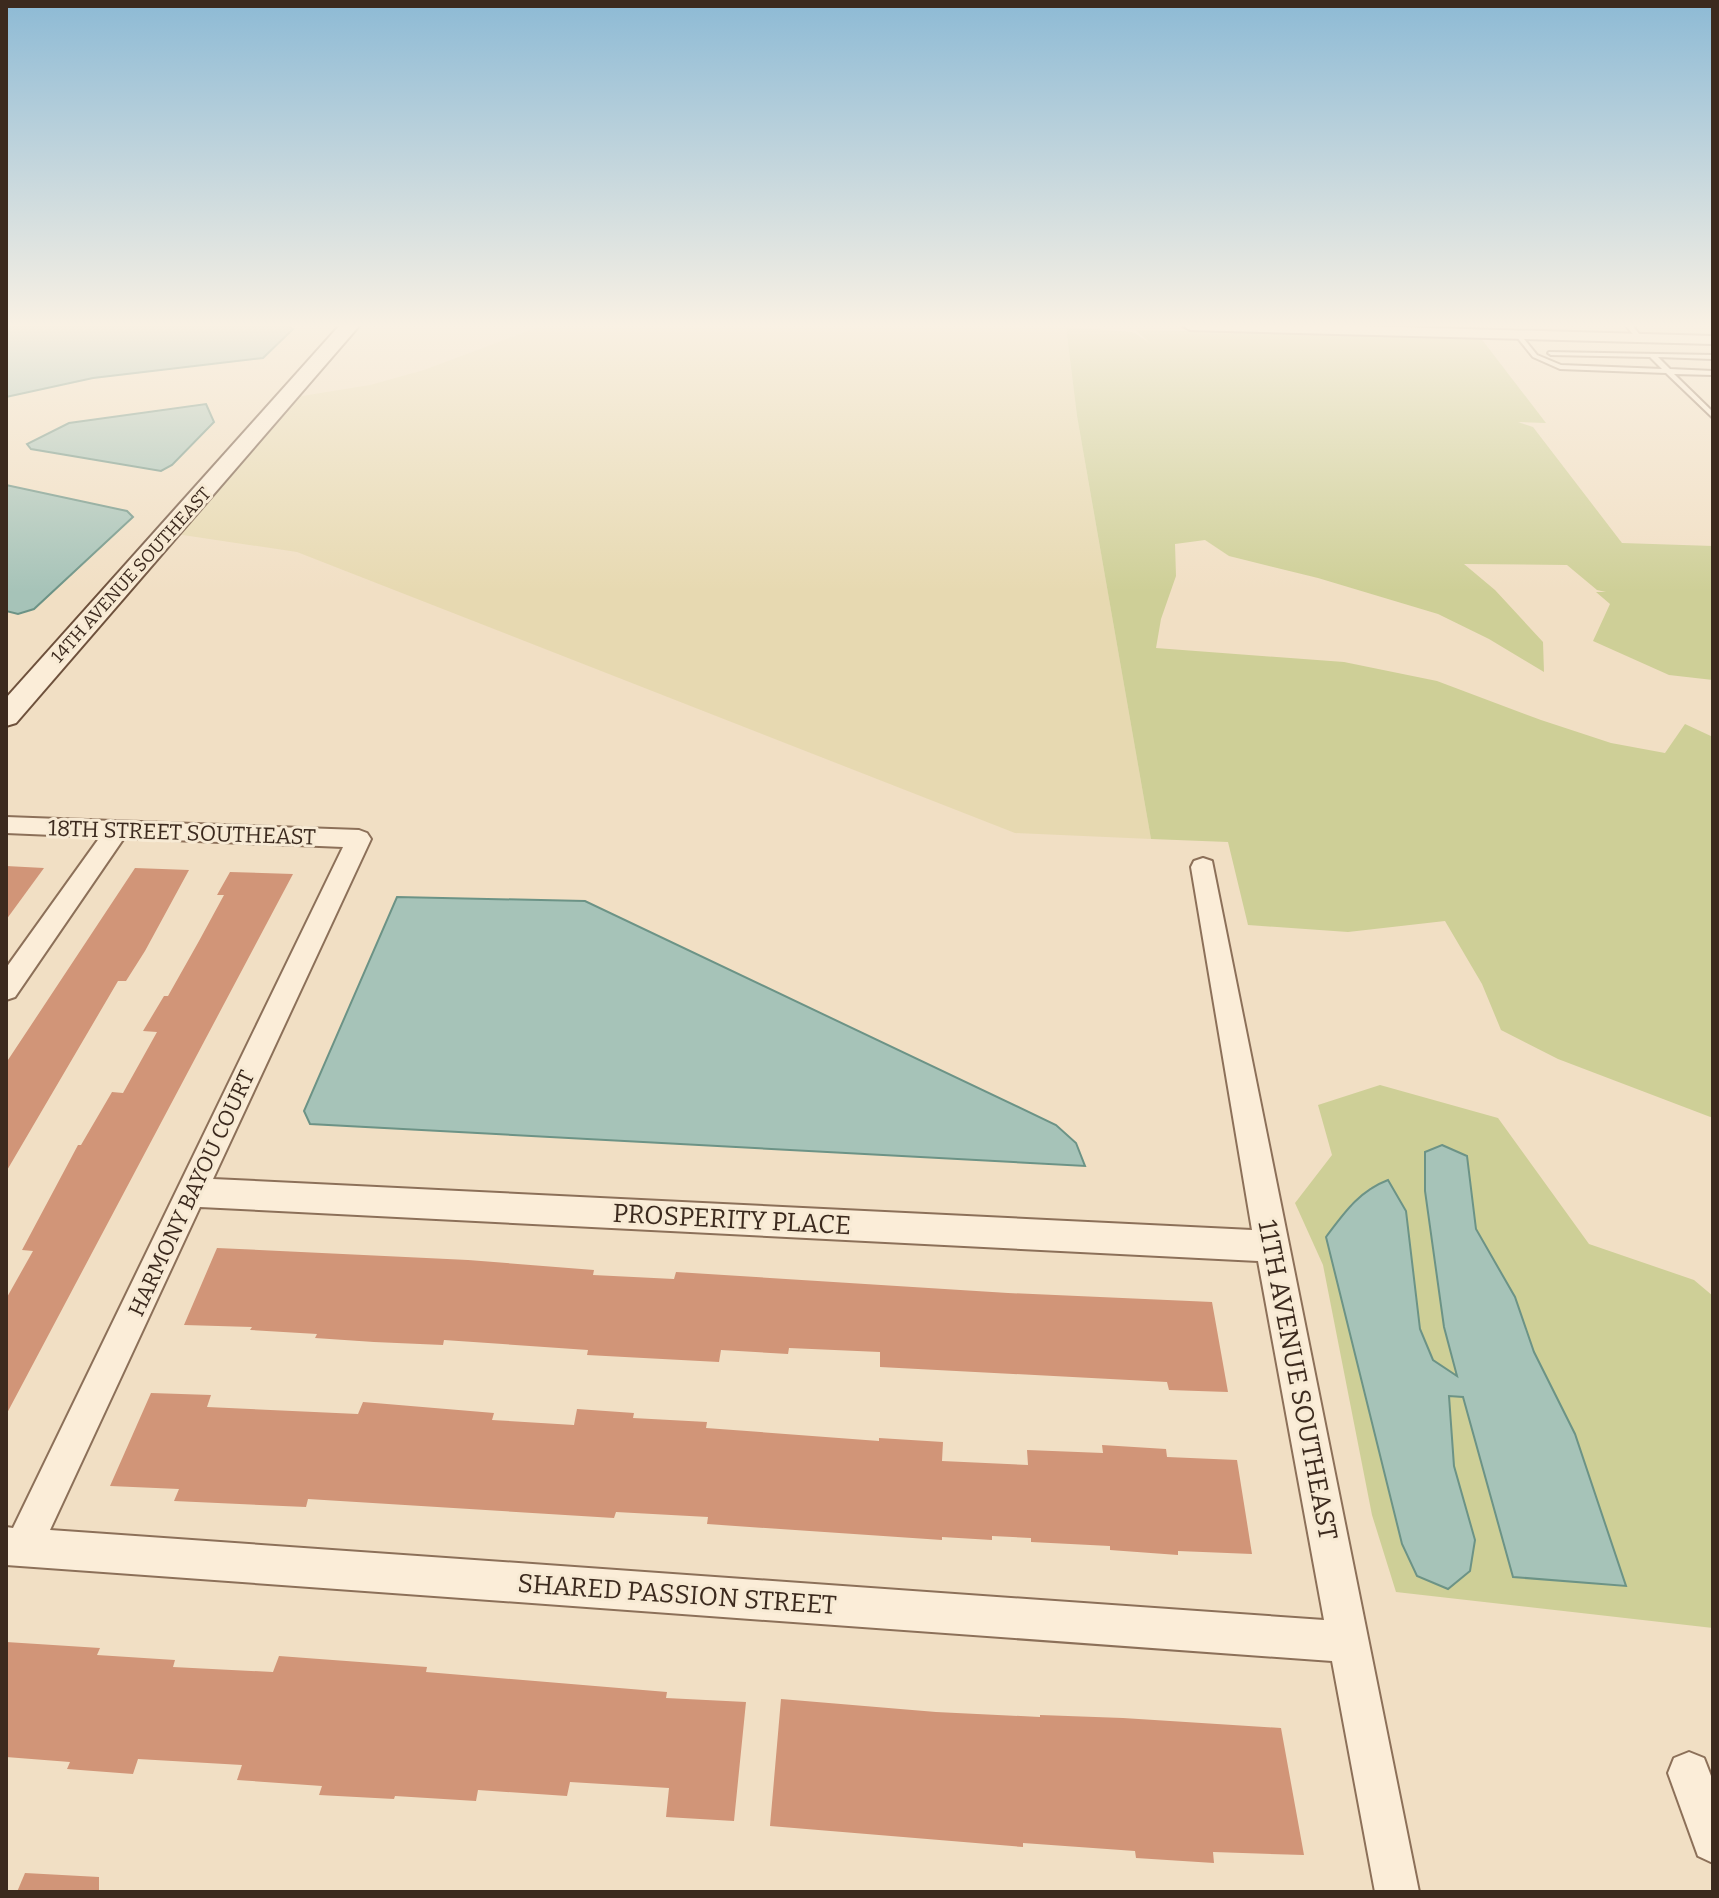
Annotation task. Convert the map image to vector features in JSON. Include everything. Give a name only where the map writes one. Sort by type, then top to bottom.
[{"type":"street","name":"14TH AVENUE SOUTHEAST","points":[[6,716],[272,415]]},
{"type":"street","name":"18TH STREET SOUTHEAST","points":[[6,825],[359,839]]},
{"type":"street","points":[[6,989],[118,829]]},
{"type":"street","name":"HARMONY BAYOU COURT","points":[[15,1546],[193,1192],[359,839]]},
{"type":"street","name":"11TH AVENUE SOUTHEAST","points":[[1203,867],[1271,1246],[1397,1892]]},
{"type":"street","name":"PROSPERITY PLACE","points":[[193,1192],[1271,1246]]},
{"type":"street","name":"SHARED PASSION STREET","points":[[15,1546],[1349,1642]]},
{"type":"street","points":[[1689,1773],[1713,1841]]},
{"type":"shaded area","points":[[130,415],[211,415],[214,422],[172,465],[161,471],[31,449],[27,444],[69,423]]},
{"type":"shaded area","points":[[281,415],[1077,415],[1151,839],[1015,833],[297,552],[176,534]]},
{"type":"shaded area","points":[[6,485],[127,511],[133,517],[34,609],[18,614],[6,611]]},
{"type":"shaded area","points":[[397,897],[585,901],[1056,1125],[1076,1143],[1085,1166],[310,1124],[304,1111]]},
{"type":"shaded area","points":[[1442,1145],[1467,1156],[1476,1229],[1515,1297],[1534,1352],[1575,1434],[1626,1586],[1513,1577],[1463,1397],[1449,1396],[1454,1466],[1475,1540],[1470,1571],[1448,1589],[1417,1576],[1402,1544],[1326,1237],[1360,1197],[1388,1180],[1406,1211],[1420,1329],[1433,1360],[1457,1376],[1444,1327],[1425,1191],[1425,1152]]},
{"type":"green space","points":[[1540,415],[1546,423],[1518,422],[1533,427],[1622,543],[1713,546],[1713,680],[1669,675],[1593,641],[1610,604],[1596,592],[1606,592],[1597,590],[1567,565],[1464,564],[1495,590],[1543,642],[1544,672],[1489,639],[1438,614],[1318,578],[1229,556],[1205,540],[1175,544],[1176,576],[1161,619],[1156,648],[1344,662],[1437,681],[1611,743],[1665,753],[1685,724],[1713,737],[1713,1118],[1558,1059],[1501,1030],[1482,984],[1445,921],[1348,932],[1248,925],[1228,842],[1151,839],[1077,416]]},
{"type":"green space","points":[[1380,1085],[1498,1118],[1589,1244],[1694,1280],[1713,1296],[1713,1628],[1396,1592],[1372,1515],[1323,1265],[1295,1203],[1332,1155],[1318,1105]],"holes":[[[1467,1156],[1476,1229],[1515,1297],[1534,1352],[1513,1577],[1463,1397],[1449,1396],[1454,1466],[1475,1540],[1417,1576],[1402,1544],[1326,1237],[1351,1204],[1371,1187],[1406,1211],[1420,1329],[1433,1360],[1458,1377],[1444,1327],[1425,1191]]]},
{"type":"building","points":[[6,866],[44,868],[6,920]]},
{"type":"building","points":[[135,868],[189,870],[145,951],[126,981],[118,981],[6,1172],[6,1063]]},
{"type":"building","points":[[230,872],[293,874],[6,1415],[6,1299],[33,1251],[22,1250],[78,1145],[81,1145],[112,1092],[123,1093],[157,1032],[143,1031],[164,996],[168,996],[199,941],[224,895],[217,895]]},
{"type":"building","points":[[217,1248],[468,1260],[594,1270],[593,1275],[674,1279],[676,1272],[1008,1293],[1212,1302],[1228,1392],[1169,1390],[1167,1382],[880,1367],[880,1352],[789,1348],[788,1354],[721,1350],[719,1362],[587,1355],[588,1350],[444,1340],[443,1345],[315,1338],[317,1334],[250,1330],[252,1327],[184,1325]]},
{"type":"building","points":[[151,1393],[211,1395],[207,1407],[358,1414],[363,1402],[494,1413],[492,1420],[574,1425],[577,1409],[634,1413],[633,1418],[707,1422],[706,1428],[879,1441],[879,1438],[943,1442],[942,1461],[1028,1465],[1027,1450],[1103,1453],[1102,1445],[1166,1449],[1167,1457],[1237,1460],[1252,1554],[1178,1551],[1178,1555],[992,1536],[992,1540],[942,1537],[942,1540],[707,1524],[708,1517],[616,1512],[614,1518],[308,1499],[306,1507],[174,1501],[179,1489],[110,1486]]},
{"type":"building","points":[[6,1642],[100,1648],[97,1655],[175,1660],[173,1667],[273,1672],[279,1656],[427,1667],[426,1672],[667,1692],[666,1698],[746,1702],[734,1821],[666,1817],[669,1788],[570,1782],[567,1796],[478,1790],[476,1801],[395,1796],[394,1799],[319,1795],[322,1786],[237,1780],[242,1765],[138,1759],[133,1774],[67,1769],[70,1762],[6,1757]]},
{"type":"building","points":[[781,1699],[936,1712],[1123,1718],[1281,1728],[1304,1855],[1213,1852],[1214,1863],[1136,1858],[1135,1851],[1023,1843],[1023,1847],[770,1826]]},
{"type":"building","points":[[25,1873],[99,1877],[99,1892],[17,1892]]}]
